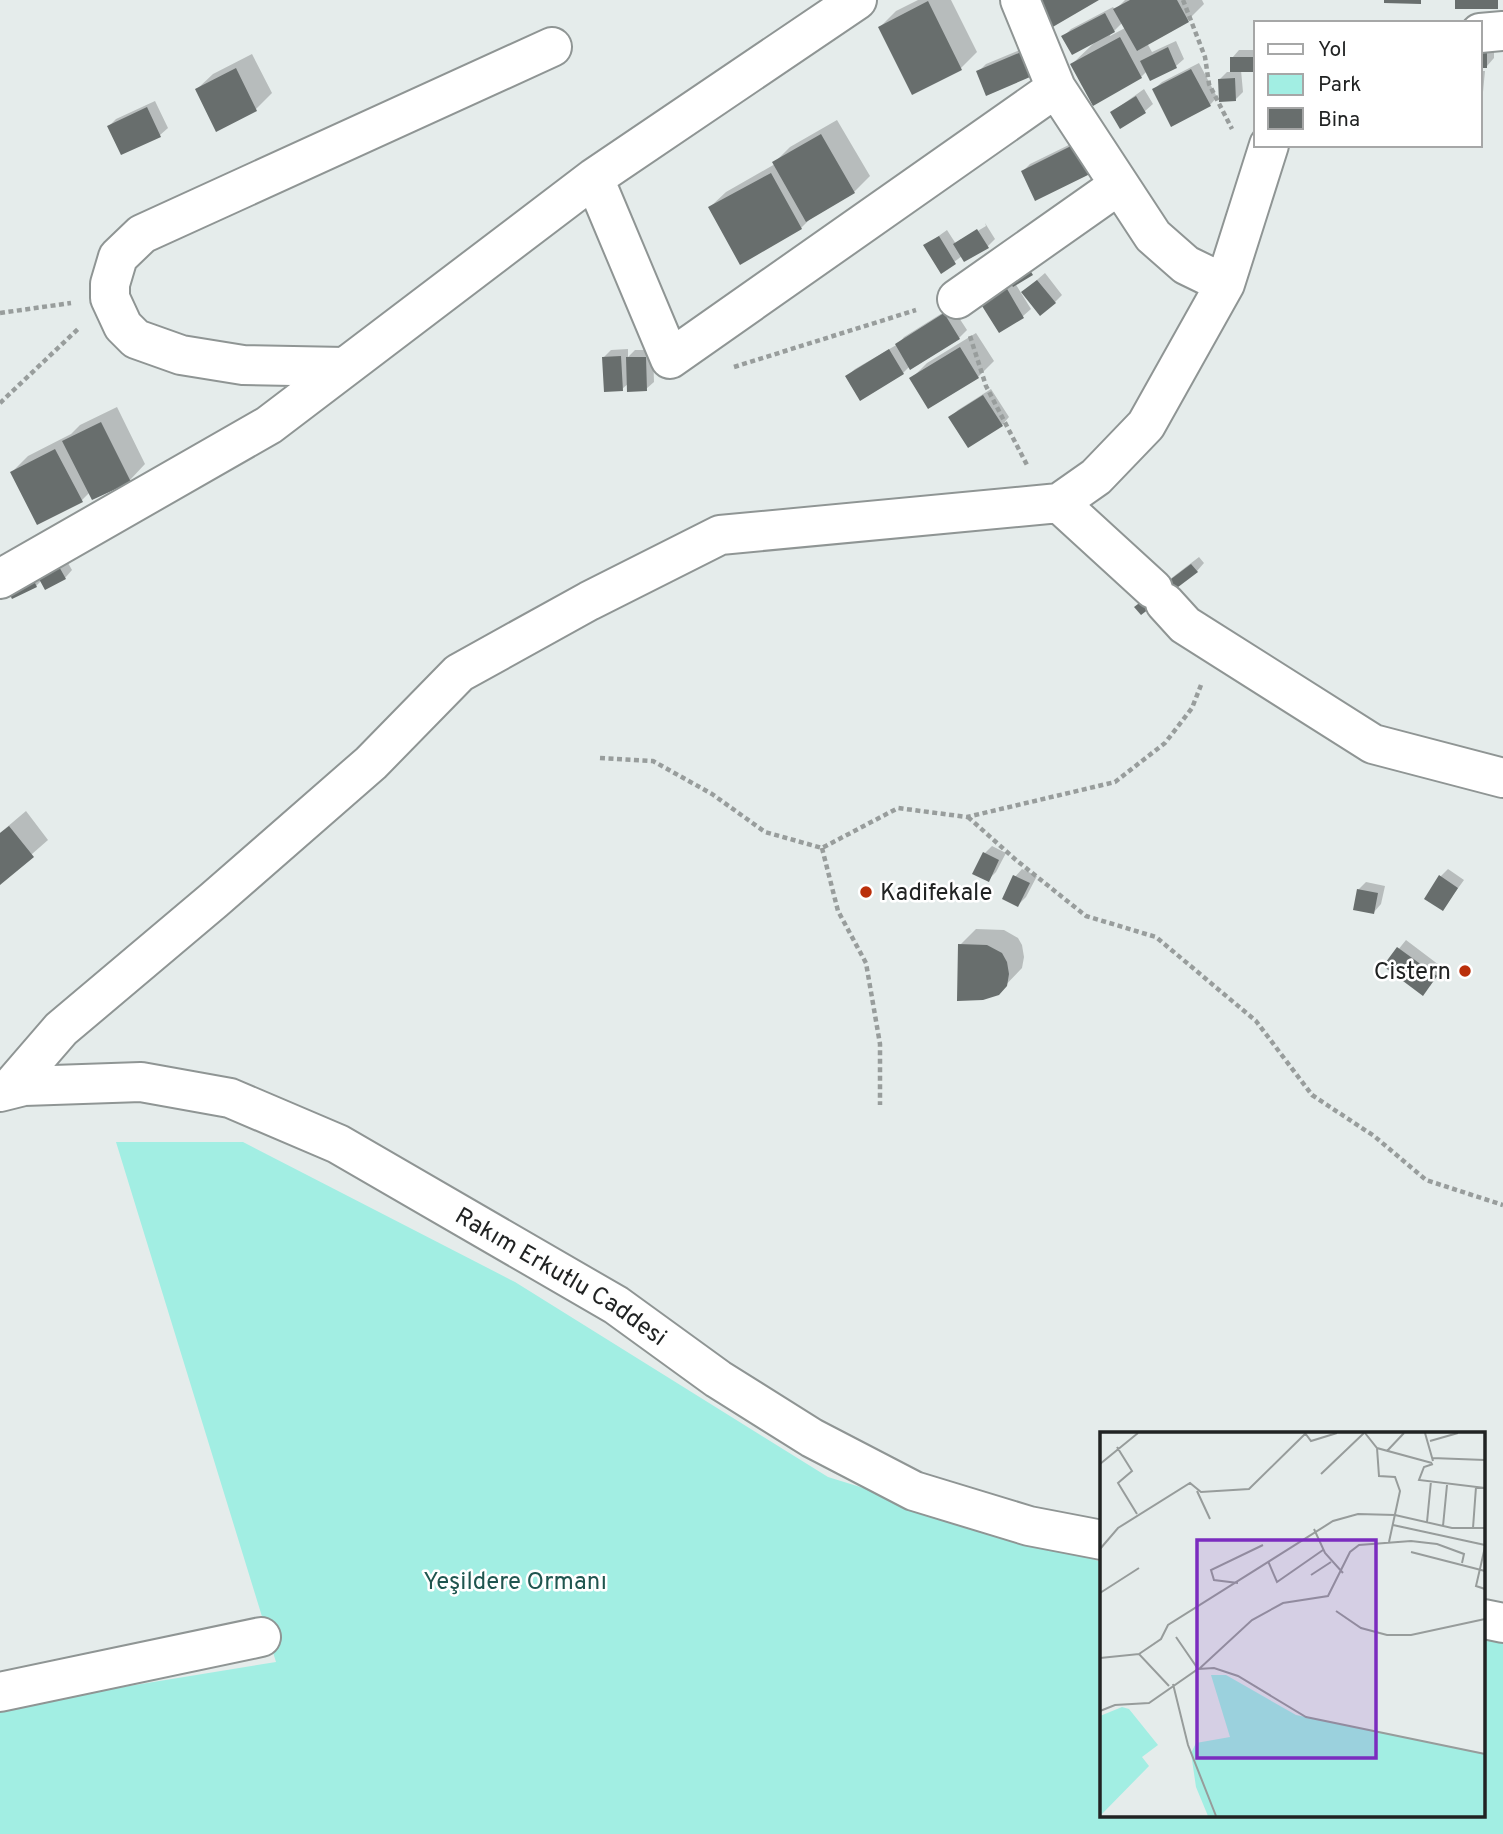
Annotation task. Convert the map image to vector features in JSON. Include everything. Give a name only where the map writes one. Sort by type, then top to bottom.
[{"type":"street","points":[[0,579],[269,425],[594,178],[857,0]]},
{"type":"street","points":[[1020,0],[1056,88],[1153,236],[1186,264],[1225,284]]},
{"type":"street","points":[[1482,33],[1503,31]]},
{"type":"street","points":[[345,367],[243,365],[181,355],[136,339],[123,326],[110,298],[110,284],[118,257],[142,234],[552,47]]},
{"type":"street","points":[[594,178],[670,359],[1056,88]]},
{"type":"street","points":[[4,1088],[61,1029],[371,763],[459,673],[589,601],[720,536],[1059,503],[1096,477],[1146,425],[1225,284],[1267,150]]},
{"type":"street","points":[[957,299],[1119,186]]},
{"type":"street","points":[[1059,503],[1159,596],[1185,625],[1373,744],[1503,778]]},
{"type":"street","name":"Rakım Erkutlu Caddesi","points":[[4,1088],[141,1082],[230,1098],[338,1144],[616,1305],[718,1379],[812,1438],[914,1492],[1029,1526],[1100,1540]]},
{"type":"street","points":[[0,1692],[261,1637]]},
{"type":"path","points":[[1183,0],[1205,58],[1209,84],[1228,123],[1246,145],[1254,147]]},
{"type":"path","points":[[0,313],[110,298]]},
{"type":"path","points":[[0,403],[110,298]]},
{"type":"path","points":[[730,369],[926,306],[941,306],[957,299],[986,386],[1025,461]]},
{"type":"path","points":[[600,758],[653,761],[712,794],[765,832],[822,848],[898,808],[967,817],[1115,782],[1165,743],[1192,708],[1216,645]]},
{"type":"path","points":[[967,817],[1086,916],[1156,937],[1256,1021],[1312,1096],[1374,1136],[1426,1180],[1503,1205]]},
{"type":"path","points":[[822,848],[838,911],[866,963],[880,1044],[880,1105]]},
{"type":"green space","name":"Yeşildere Ormanı","points":[[116,1142],[243,1142],[515,1282],[828,1477],[1100,1561],[1100,1816],[1486,1816],[1486,1639],[1503,1643],[1503,1834],[0,1834],[0,1707],[276,1662]]},
{"type":"building","points":[[1035,0],[1099,0],[1051,28]]},
{"type":"building","points":[[1130,0],[1177,0],[1189,22],[1137,51],[1113,9]]},
{"type":"building","points":[[1384,0],[1421,0],[1421,4],[1384,3]]},
{"type":"building","points":[[1455,0],[1498,0],[1498,9],[1455,9]]},
{"type":"building","points":[[928,1],[962,70],[912,95],[878,27]]},
{"type":"building","points":[[1105,13],[1115,32],[1072,55],[1061,36]]},
{"type":"building","points":[[1120,37],[1142,78],[1093,106],[1070,64]]},
{"type":"building","points":[[1482,40],[1487,40],[1487,68],[1482,68]]},
{"type":"building","points":[[1168,47],[1177,68],[1150,81],[1140,61]]},
{"type":"building","points":[[1026,50],[1037,74],[986,96],[976,71]]},
{"type":"building","points":[[1230,57],[1253,57],[1253,72],[1230,72]]},
{"type":"building","points":[[236,68],[257,111],[216,132],[195,89]]},
{"type":"building","points":[[1191,69],[1211,106],[1171,127],[1152,89]]},
{"type":"building","points":[[1235,78],[1236,101],[1219,102],[1218,79]]},
{"type":"building","points":[[1136,96],[1146,113],[1120,129],[1110,112]]},
{"type":"building","points":[[147,107],[161,137],[121,155],[107,126]]},
{"type":"building","points":[[821,134],[855,193],[806,222],[772,162]]},
{"type":"building","points":[[1077,143],[1092,173],[1035,201],[1021,171]]},
{"type":"building","points":[[771,173],[802,229],[740,265],[708,207]]},
{"type":"building","points":[[977,229],[989,248],[964,262],[953,244]]},
{"type":"building","points":[[939,236],[956,264],[941,274],[923,245]]},
{"type":"building","points":[[1023,259],[1033,275],[1013,287],[1003,271]]},
{"type":"building","points":[[1037,280],[1056,303],[1040,316],[1021,292]]},
{"type":"building","points":[[1003,282],[1024,318],[999,333],[977,298]]},
{"type":"building","points":[[944,313],[960,339],[910,370],[895,344]]},
{"type":"building","points":[[960,347],[979,378],[928,409],[909,378]]},
{"type":"building","points":[[889,349],[904,374],[860,401],[845,376]]},
{"type":"building","points":[[621,356],[623,391],[604,392],[602,357]]},
{"type":"building","points":[[626,357],[646,357],[647,391],[627,392]]},
{"type":"building","points":[[983,395],[1003,426],[968,448],[948,417]]},
{"type":"building","points":[[101,422],[131,482],[92,500],[62,441]]},
{"type":"building","points":[[55,449],[83,502],[37,525],[10,472]]},
{"type":"building","points":[[53,556],[66,579],[45,590],[32,566]]},
{"type":"building","points":[[1191,564],[1198,572],[1141,615],[1134,607]]},
{"type":"building","points":[[28,569],[37,587],[12,599],[3,581]]},
{"type":"building","points":[[9,826],[34,857],[0,885],[0,833]]},
{"type":"building","points":[[983,852],[999,860],[989,882],[972,874]]},
{"type":"building","points":[[1013,875],[1030,883],[1018,907],[1002,899]]},
{"type":"building","points":[[1439,875],[1458,888],[1443,911],[1424,899]]},
{"type":"building","points":[[1357,889],[1378,893],[1374,914],[1353,910]]},
{"type":"building","points":[[958,944],[987,945],[1002,953],[1009,974],[1007,986],[999,995],[983,1000],[957,1001]]},
{"type":"building","points":[[1397,947],[1437,976],[1423,996],[1383,966]]},
{"type":"place","name":"Kadifekale","points":[[866,892]]},
{"type":"place","name":"Cistern","points":[[1465,971]]}]
